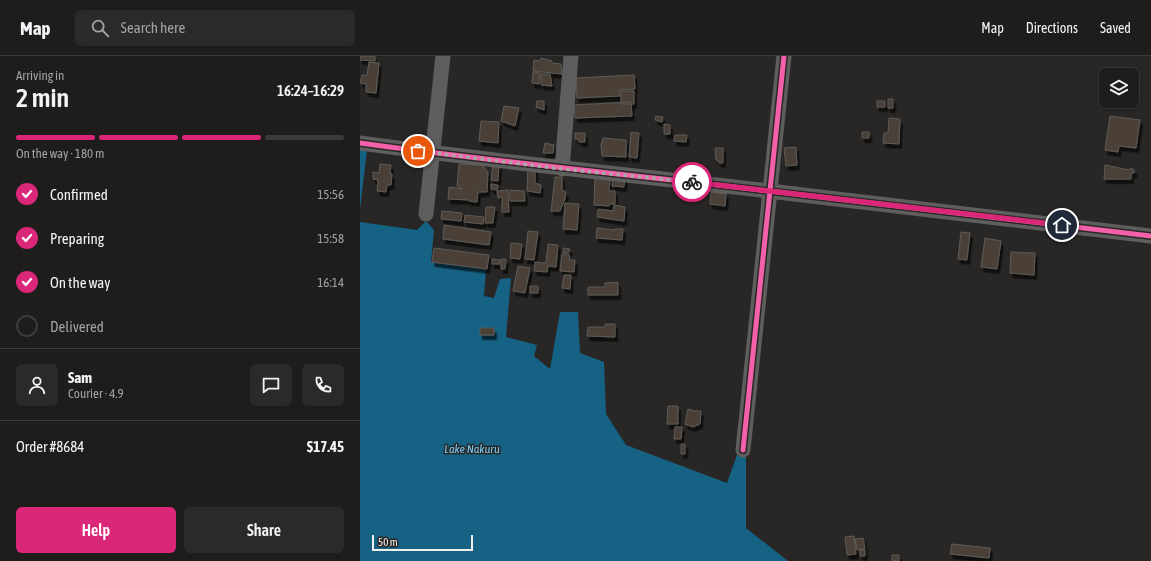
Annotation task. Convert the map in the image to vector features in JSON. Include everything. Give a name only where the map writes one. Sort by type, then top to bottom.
[{"type":"street","points":[[426,214],[442,56]]},
{"type":"street","points":[[562,169],[571,56]]},
{"type":"street","points":[[743,450],[784,56]]},
{"type":"street","points":[[360,143],[562,169],[770,191],[1151,236]]},
{"type":"water","points":[[360,149],[367,150],[360,209]]},
{"type":"water","name":"Lake Nakuru","points":[[426,221],[434,230],[431,262],[486,270],[484,296],[494,298],[500,279],[511,278],[506,337],[537,345],[534,356],[550,369],[560,312],[578,312],[580,353],[604,362],[606,414],[626,445],[727,483],[737,455],[746,457],[746,528],[788,561],[360,561],[360,222],[417,230]]},
{"type":"building","points":[[360,56],[375,56],[375,61],[360,60]]},
{"type":"building","points":[[541,58],[552,61],[552,63],[561,64],[562,74],[533,71],[534,60],[539,61]]},
{"type":"building","points":[[369,62],[379,63],[376,93],[366,92],[366,84],[360,83],[362,75],[367,75]]},
{"type":"building","points":[[533,72],[540,73],[539,84],[532,83]]},
{"type":"building","points":[[541,74],[550,74],[552,86],[541,85]]},
{"type":"building","points":[[634,75],[635,89],[619,90],[620,96],[577,98],[576,78]]},
{"type":"building","points":[[621,91],[634,91],[634,104],[621,104]]},
{"type":"building","points":[[888,99],[893,99],[893,108],[888,108]]},
{"type":"building","points":[[537,101],[544,101],[544,110],[536,107]]},
{"type":"building","points":[[877,101],[885,101],[885,107],[877,107]]},
{"type":"building","points":[[631,102],[632,116],[575,118],[574,105]]},
{"type":"building","points":[[504,106],[519,108],[515,126],[501,121]]},
{"type":"building","points":[[656,116],[663,117],[662,122],[655,120]]},
{"type":"building","points":[[1110,116],[1140,120],[1136,148],[1119,146],[1118,152],[1105,150]]},
{"type":"building","points":[[889,118],[900,119],[899,144],[883,143],[884,133],[888,133]]},
{"type":"building","points":[[481,121],[499,122],[498,143],[479,141]]},
{"type":"building","points":[[664,124],[670,125],[670,134],[664,134]]},
{"type":"building","points":[[631,132],[639,133],[637,158],[629,157]]},
{"type":"building","points":[[862,132],[869,132],[869,138],[862,138]]},
{"type":"building","points":[[575,133],[585,133],[585,142],[579,142],[578,139],[575,139]]},
{"type":"building","points":[[675,135],[687,135],[686,142],[674,141]]},
{"type":"building","points":[[603,138],[626,140],[626,157],[602,156],[601,145]]},
{"type":"building","points":[[545,143],[554,145],[553,153],[543,153]]},
{"type":"building","points":[[796,147],[797,165],[786,166],[784,148]]},
{"type":"building","points":[[715,148],[723,148],[723,163],[719,163],[718,160],[716,160]]},
{"type":"building","points":[[380,164],[391,165],[391,185],[387,185],[386,192],[377,191],[378,180],[373,179],[373,172],[379,173]]},
{"type":"building","points":[[459,164],[482,165],[488,172],[487,192],[478,192],[477,202],[448,199],[449,187],[462,189],[457,186]]},
{"type":"building","points":[[493,165],[499,165],[498,181],[491,180]]},
{"type":"building","points":[[1105,165],[1129,170],[1132,168],[1135,172],[1131,174],[1131,179],[1104,179]]},
{"type":"building","points":[[528,166],[535,167],[535,183],[541,185],[540,193],[527,191]]},
{"type":"building","points":[[613,175],[625,176],[624,187],[612,186]]},
{"type":"building","points":[[595,176],[610,177],[609,191],[615,191],[615,204],[610,204],[609,206],[594,205]]},
{"type":"building","points":[[555,177],[562,177],[562,190],[566,192],[560,211],[551,211]]},
{"type":"building","points":[[491,184],[498,185],[497,190],[491,189]]},
{"type":"building","points":[[508,190],[509,212],[502,212],[502,197],[498,198],[497,191]]},
{"type":"building","points":[[510,190],[524,191],[525,201],[510,201]]},
{"type":"building","points":[[711,192],[726,194],[725,206],[710,204]]},
{"type":"building","points":[[565,203],[579,204],[577,230],[563,229]]},
{"type":"building","points":[[614,205],[625,207],[624,221],[597,217],[598,209],[613,211]]},
{"type":"building","points":[[486,207],[495,207],[493,223],[485,223]]},
{"type":"building","points":[[442,211],[462,213],[461,221],[441,219]]},
{"type":"building","points":[[465,215],[484,217],[483,224],[464,222]]},
{"type":"building","points":[[444,225],[491,232],[489,245],[443,239]]},
{"type":"building","points":[[597,228],[615,230],[623,229],[622,240],[596,238]]},
{"type":"building","points":[[528,231],[538,232],[534,260],[525,259]]},
{"type":"building","points":[[961,232],[970,233],[967,260],[958,259]]},
{"type":"building","points":[[985,238],[1001,241],[997,269],[981,267]]},
{"type":"building","points":[[511,243],[522,244],[520,259],[510,258]]},
{"type":"building","points":[[548,244],[558,245],[556,267],[548,266],[547,272],[534,271],[535,262],[546,263]]},
{"type":"building","points":[[434,248],[489,255],[487,269],[432,262]]},
{"type":"building","points":[[563,248],[570,249],[569,252],[563,253]]},
{"type":"building","points":[[1011,252],[1035,253],[1034,275],[1010,273]]},
{"type":"building","points":[[562,254],[569,254],[570,260],[575,260],[574,272],[560,271]]},
{"type":"building","points":[[492,259],[500,260],[500,264],[492,264]]},
{"type":"building","points":[[501,259],[506,259],[505,269],[501,269]]},
{"type":"building","points":[[518,266],[530,268],[525,293],[513,291]]},
{"type":"building","points":[[564,275],[571,275],[570,289],[562,288]]},
{"type":"building","points":[[618,282],[618,295],[588,295],[588,287],[605,287],[605,283]]},
{"type":"building","points":[[530,286],[538,286],[538,293],[530,293]]},
{"type":"building","points":[[605,324],[615,324],[615,337],[587,336],[588,327],[605,327]]},
{"type":"building","points":[[480,328],[494,328],[494,335],[480,335]]},
{"type":"building","points":[[668,406],[678,406],[678,424],[667,424]]},
{"type":"building","points":[[688,409],[701,411],[700,424],[693,427],[685,424]]},
{"type":"building","points":[[675,427],[682,427],[681,439],[674,439]]},
{"type":"building","points":[[681,444],[685,444],[685,454],[681,454]]},
{"type":"building","points":[[854,536],[856,554],[847,555],[845,537]]},
{"type":"building","points":[[863,538],[865,549],[857,550],[855,539]]},
{"type":"building","points":[[952,544],[990,548],[989,558],[950,554]]},
{"type":"building","points":[[860,550],[865,550],[865,556],[860,556]]},
{"type":"building","points":[[892,555],[899,555],[899,561],[892,561]]},
{"type":"cycle path","points":[[743,450],[784,56]]},
{"type":"cycle path","points":[[360,143],[1151,236]]},
{"type":"way so far","points":[[418,151],[562,169],[692,182]]},
{"type":"route","points":[[692,182],[1062,225]]}]
